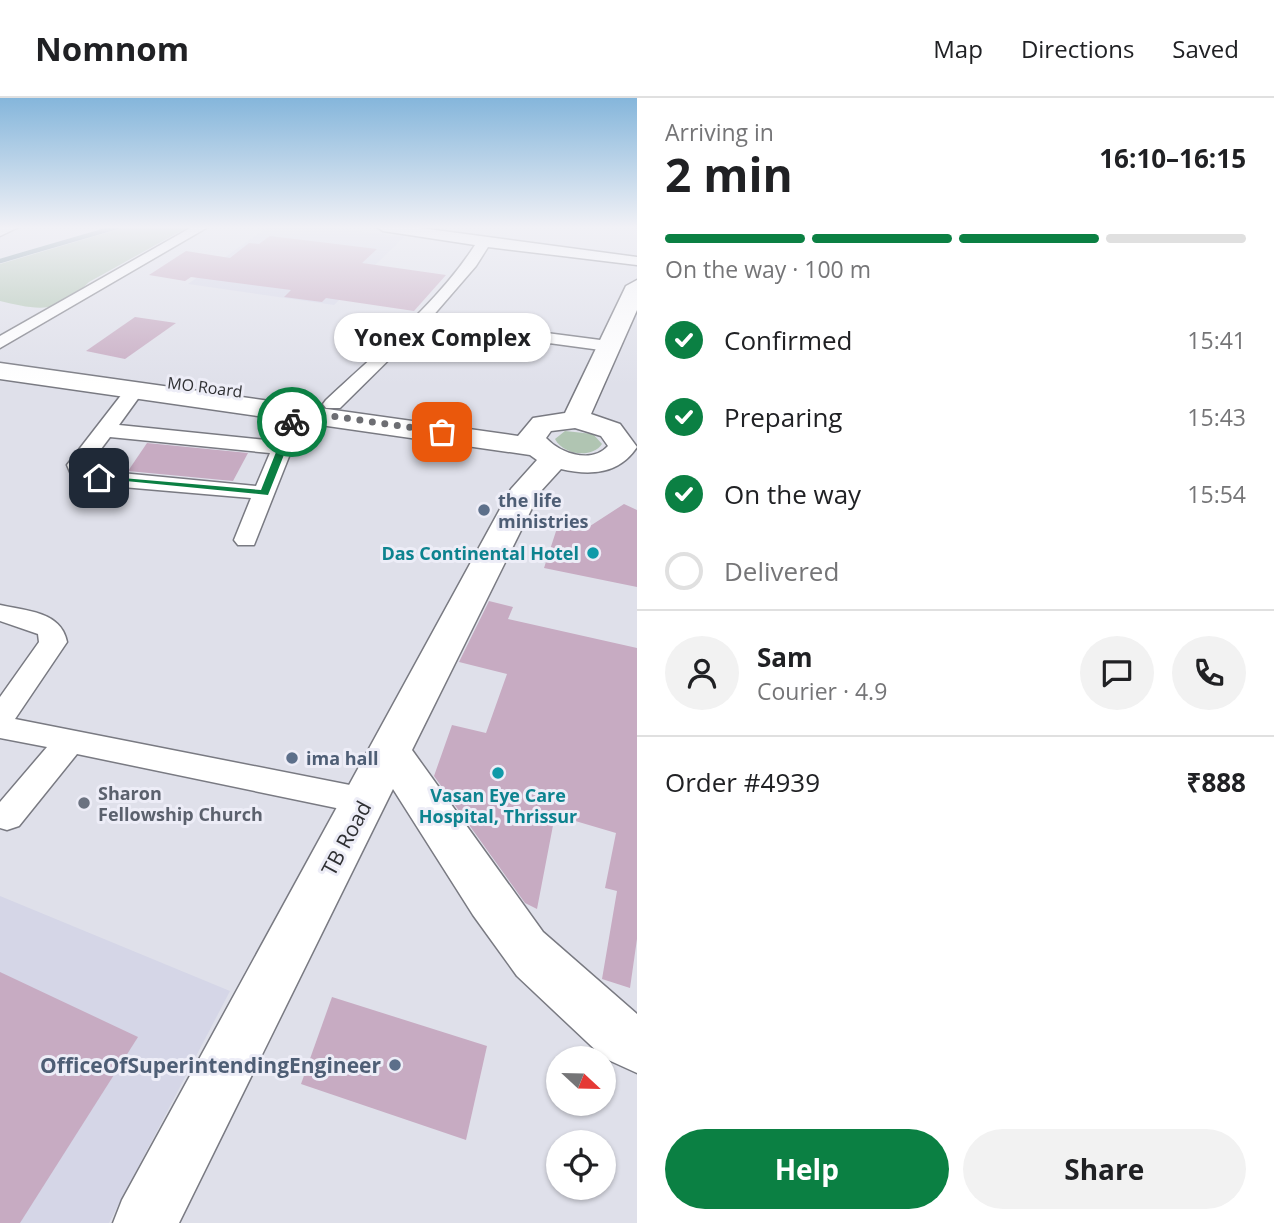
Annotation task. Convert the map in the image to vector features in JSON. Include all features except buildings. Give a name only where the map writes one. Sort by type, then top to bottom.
[{"type":"main road","points":[[0,370],[542,444],[600,462],[612,459],[608,346],[637,286]]},
{"type":"main road","points":[[613,435],[606,403],[637,335]]},
{"type":"main road","name":"MO Roard","points":[[0,360],[471,424],[542,444]]},
{"type":"main road","points":[[542,444],[552,421],[613,435]]},
{"type":"main road","name":"TB Road","points":[[145,1223],[391,754],[526,489],[542,444]]},
{"type":"main road","points":[[391,754],[421,790],[460,856],[527,950],[624,1039],[637,1046]]},
{"type":"street","points":[[0,342],[110,280]]},
{"type":"street","points":[[333,404],[419,321],[456,280]]},
{"type":"street","points":[[419,321],[608,346]]},
{"type":"street","points":[[136,389],[78,465],[81,474],[99,478],[265,493]]},
{"type":"street","points":[[246,540],[297,411]]},
{"type":"street","points":[[105,430],[283,447]]},
{"type":"street","points":[[0,613],[41,623],[51,630],[53,642],[0,719]]},
{"type":"street","points":[[0,727],[365,802]]},
{"type":"street","points":[[7,817],[70,741]]},
{"type":"shaded area","points":[[194,280],[360,280],[334,305],[188,284]]},
{"type":"shaded area","points":[[0,896],[230,991],[109,1223],[0,1223]]},
{"type":"green space","points":[[0,280],[94,280],[74,297],[56,306],[38,308],[0,301]]},
{"type":"green space","points":[[565,431],[593,434],[602,444],[592,452],[571,452],[555,439]]},
{"type":"way so far","points":[[292,422],[297,411],[442,432]]},
{"type":"place","name":"Yonex Complex","points":[[442,432]]},
{"type":"place","name":"the life ministries","points":[[484,510]]},
{"type":"place","name":"Das Continental Hotel","points":[[593,553]]},
{"type":"place","name":"ima hall","points":[[292,758]]},
{"type":"place","name":"Vasan Eye Care Hospital, Thrissur","points":[[498,773]]},
{"type":"place","name":"Sharon Fellowship Church","points":[[84,803]]},
{"type":"place","name":"OfficeOfSuperintendingEngineer","points":[[395,1065]]},
{"type":"route","points":[[99,478],[265,493],[292,422]]}]
